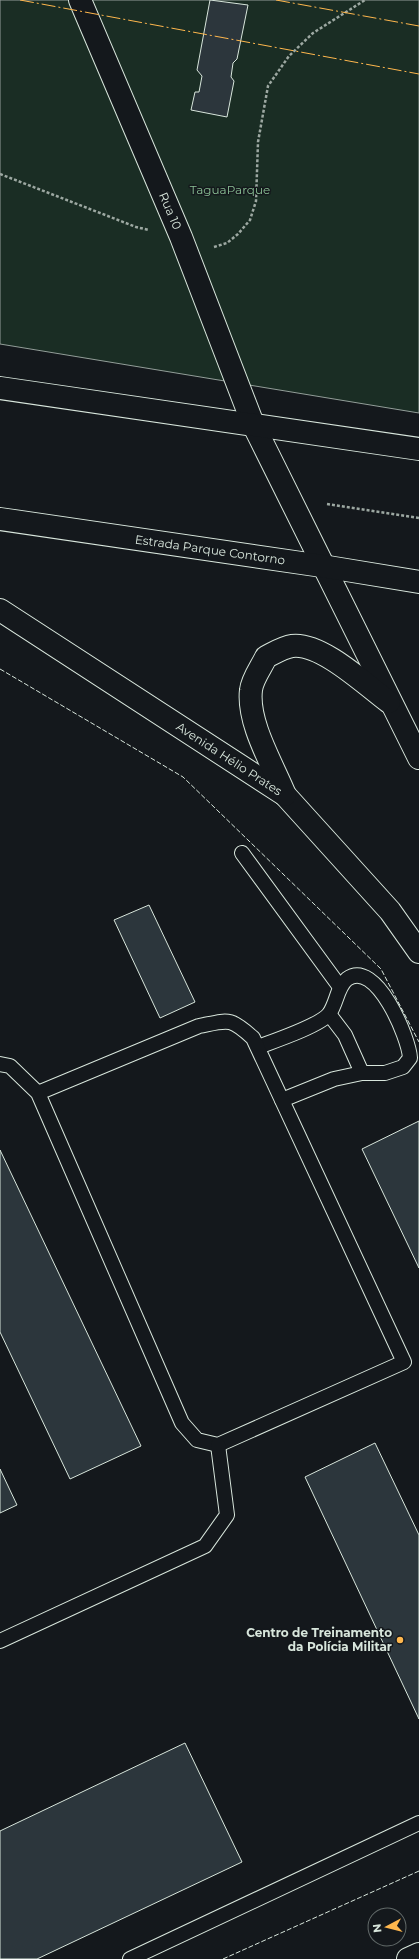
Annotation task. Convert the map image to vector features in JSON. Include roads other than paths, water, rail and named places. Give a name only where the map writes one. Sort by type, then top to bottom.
[{"type":"main road","name":"Rua 10","points":[[80,0],[181,237],[254,424]]},
{"type":"main road","points":[[0,388],[419,449]]},
{"type":"main road","points":[[254,424],[322,566],[419,758]]},
{"type":"main road","name":"Estrada Parque Contorno","points":[[0,519],[322,566],[419,582]]},
{"type":"main road","name":"Avenida Hélio Prates","points":[[0,610],[285,795],[390,910],[419,952]]},
{"type":"main road","points":[[285,795],[256,728],[251,709],[251,689],[266,656],[292,646],[316,650],[329,655],[392,705]]},
{"type":"main road","points":[[408,1959],[419,1954]]},
{"type":"lane","points":[[242,853],[340,987]]},
{"type":"lane","points":[[258,1047],[295,1032],[329,1014],[337,999],[340,987],[348,979],[355,976],[367,978],[381,990],[390,1002],[410,1048],[410,1058],[403,1067],[385,1073],[362,1073],[334,1079],[282,1100]]},
{"type":"lane","points":[[329,1014],[345,1035],[362,1073]]},
{"type":"lane","points":[[0,1064],[10,1066],[38,1093],[182,1423],[197,1440],[218,1445],[404,1362],[258,1047],[253,1038],[240,1026],[227,1021],[199,1026],[38,1093]]},
{"type":"lane","points":[[0,1641],[205,1546],[227,1515],[218,1445]]},
{"type":"lane","points":[[130,1959],[419,1823]]},
{"type":"place","name":"Centro de Treinamento da Polícia Militar","points":[[400,1640]]},
{"type":"park label","name":"TaguaParque","points":[[230,190]]}]
